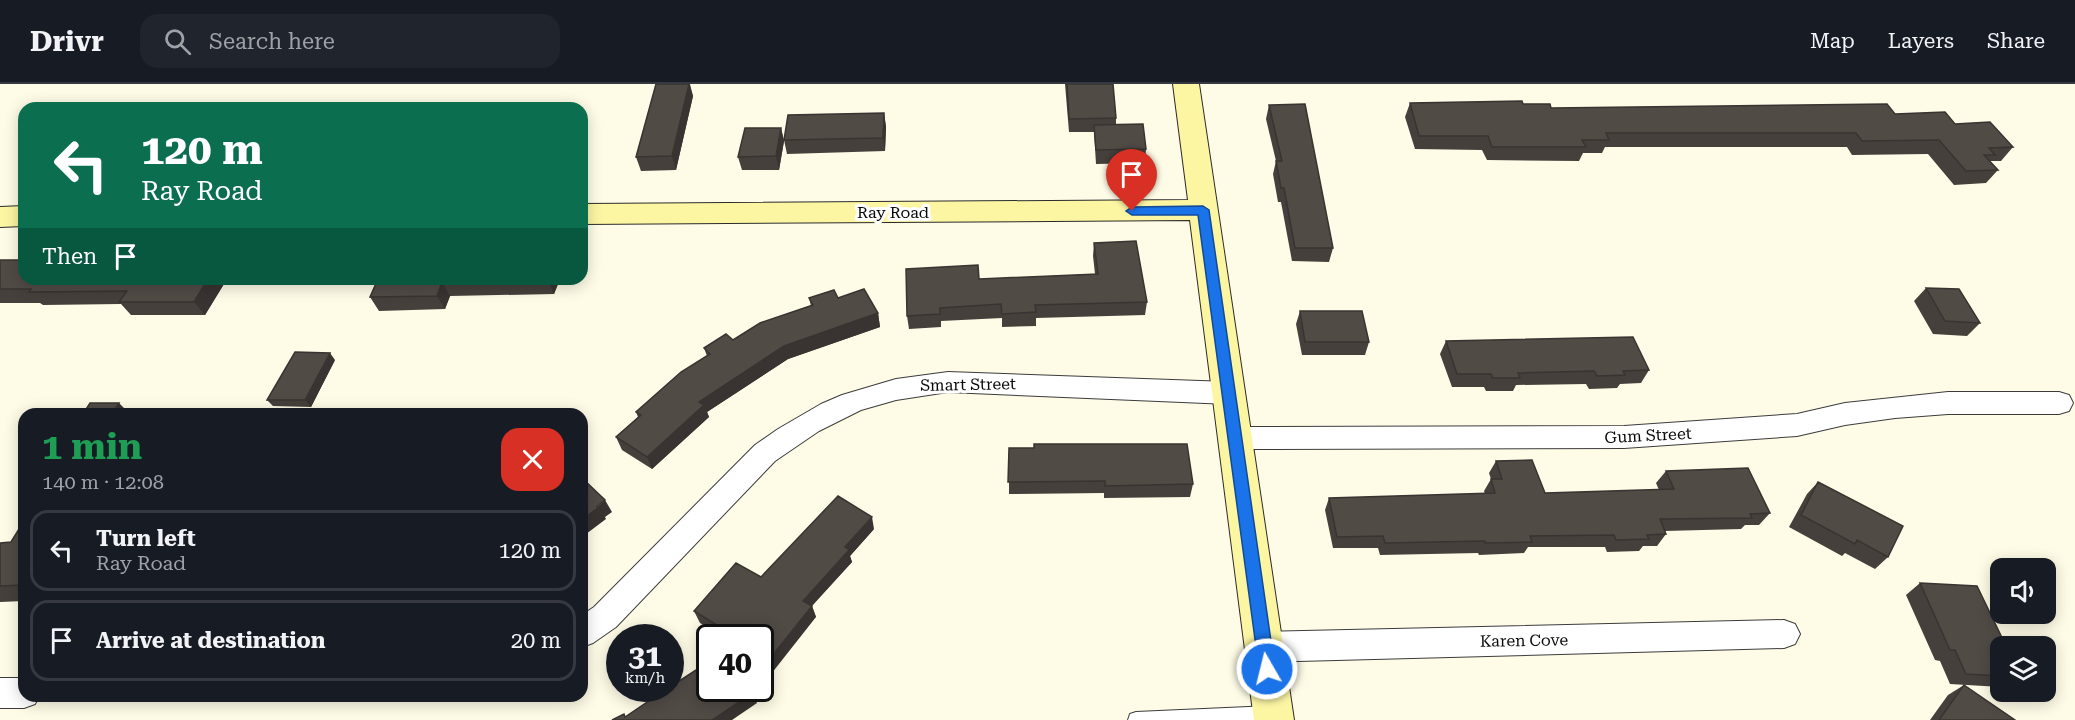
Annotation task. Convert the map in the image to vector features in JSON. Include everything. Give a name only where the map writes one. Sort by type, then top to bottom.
[{"type":"street","points":[[1186,84],[1274,717]]},
{"type":"street","name":"Ray Road","points":[[588,214],[1203,210]]},
{"type":"street","points":[[0,216],[18,216]]},
{"type":"street","name":"Smart Street","points":[[588,629],[605,617],[765,453],[790,434],[830,410],[858,398],[903,386],[948,381],[1228,393]]},
{"type":"street","name":"Gum Street","points":[[1235,438],[1624,437],[1797,425],[1845,414],[1895,407],[2059,403]]},
{"type":"street","name":"Karen Cove","points":[[1264,647],[1784,634]]},
{"type":"street","points":[[0,693],[18,693]]},
{"type":"lane","points":[[1136,720],[1274,717]]},
{"type":"building","points":[[656,84],[689,84],[672,156],[636,157]]},
{"type":"building","points":[[1067,84],[1113,84],[1116,118],[1069,119]]},
{"type":"building","points":[[1522,101],[1523,104],[1550,104],[1551,108],[1887,104],[1895,114],[1945,112],[1955,124],[1990,122],[2013,147],[1989,148],[1995,155],[1984,155],[1998,170],[1966,171],[1939,140],[1862,141],[1856,133],[1606,133],[1609,140],[1582,140],[1586,147],[1492,147],[1488,136],[1419,136],[1410,103]]},
{"type":"building","points":[[1305,104],[1333,248],[1295,248],[1284,188],[1281,188],[1276,161],[1282,161],[1269,105]]},
{"type":"building","points":[[884,113],[883,138],[784,140],[788,115]]},
{"type":"building","points":[[1143,124],[1146,149],[1096,150],[1094,125]]},
{"type":"building","points":[[745,128],[781,128],[776,156],[738,157]]},
{"type":"building","points":[[1136,241],[1147,302],[1035,305],[1036,312],[1002,314],[1001,304],[940,308],[940,314],[907,316],[906,269],[978,265],[979,279],[1098,274],[1094,243]]},
{"type":"building","points":[[0,260],[18,260],[18,285],[204,285],[194,302],[119,302],[127,291],[29,292],[31,289],[0,289]]},
{"type":"building","points":[[375,285],[441,285],[437,296],[370,297]]},
{"type":"building","points":[[1926,288],[1959,289],[1980,323],[1945,321]]},
{"type":"building","points":[[864,289],[878,313],[784,346],[699,402],[704,405],[647,457],[616,437],[641,415],[636,412],[681,372],[710,354],[704,348],[726,334],[733,340],[760,323],[813,305],[809,298],[834,290],[838,298]]},
{"type":"building","points":[[1300,311],[1362,311],[1369,342],[1305,342]]},
{"type":"building","points":[[1633,337],[1649,370],[1623,371],[1625,375],[1597,376],[1594,371],[1518,373],[1520,378],[1493,378],[1491,374],[1457,374],[1446,341]]},
{"type":"building","points":[[295,352],[330,353],[305,400],[267,400]]},
{"type":"building","points":[[90,403],[119,403],[116,408],[87,408]]},
{"type":"building","points":[[1034,444],[1187,444],[1193,484],[1105,486],[1105,481],[1008,482],[1009,448],[1034,448]]},
{"type":"building","points":[[1532,460],[1545,493],[1674,489],[1666,471],[1748,468],[1770,513],[1750,514],[1752,518],[1660,519],[1666,534],[1647,535],[1649,539],[1616,540],[1614,535],[1530,536],[1532,542],[1385,543],[1383,536],[1337,537],[1329,498],[1495,493],[1491,479],[1502,479],[1496,461]]},
{"type":"building","points":[[1818,482],[1903,526],[1888,557],[1857,540],[1855,544],[1801,515]]},
{"type":"building","points":[[588,484],[605,500],[597,506],[599,507],[588,515]]},
{"type":"building","points":[[838,496],[872,517],[845,547],[849,550],[803,601],[812,606],[774,654],[774,624],[715,624],[694,611],[736,563],[761,577]]},
{"type":"building","points":[[18,531],[18,585],[0,586],[0,543],[11,542]]},
{"type":"building","points":[[1920,583],[1977,586],[1990,613],[1990,624],[1995,624],[2001,636],[1990,636],[1990,675],[1966,674],[1955,650],[1950,650]]},
{"type":"building","points":[[696,670],[696,702],[739,702],[712,720],[612,720],[624,714],[625,717],[647,702],[684,702],[684,678]]},
{"type":"building","points":[[1964,685],[2015,720],[1939,720]]},
{"type":"route","points":[[1132,211],[1203,210],[1267,669]]}]
